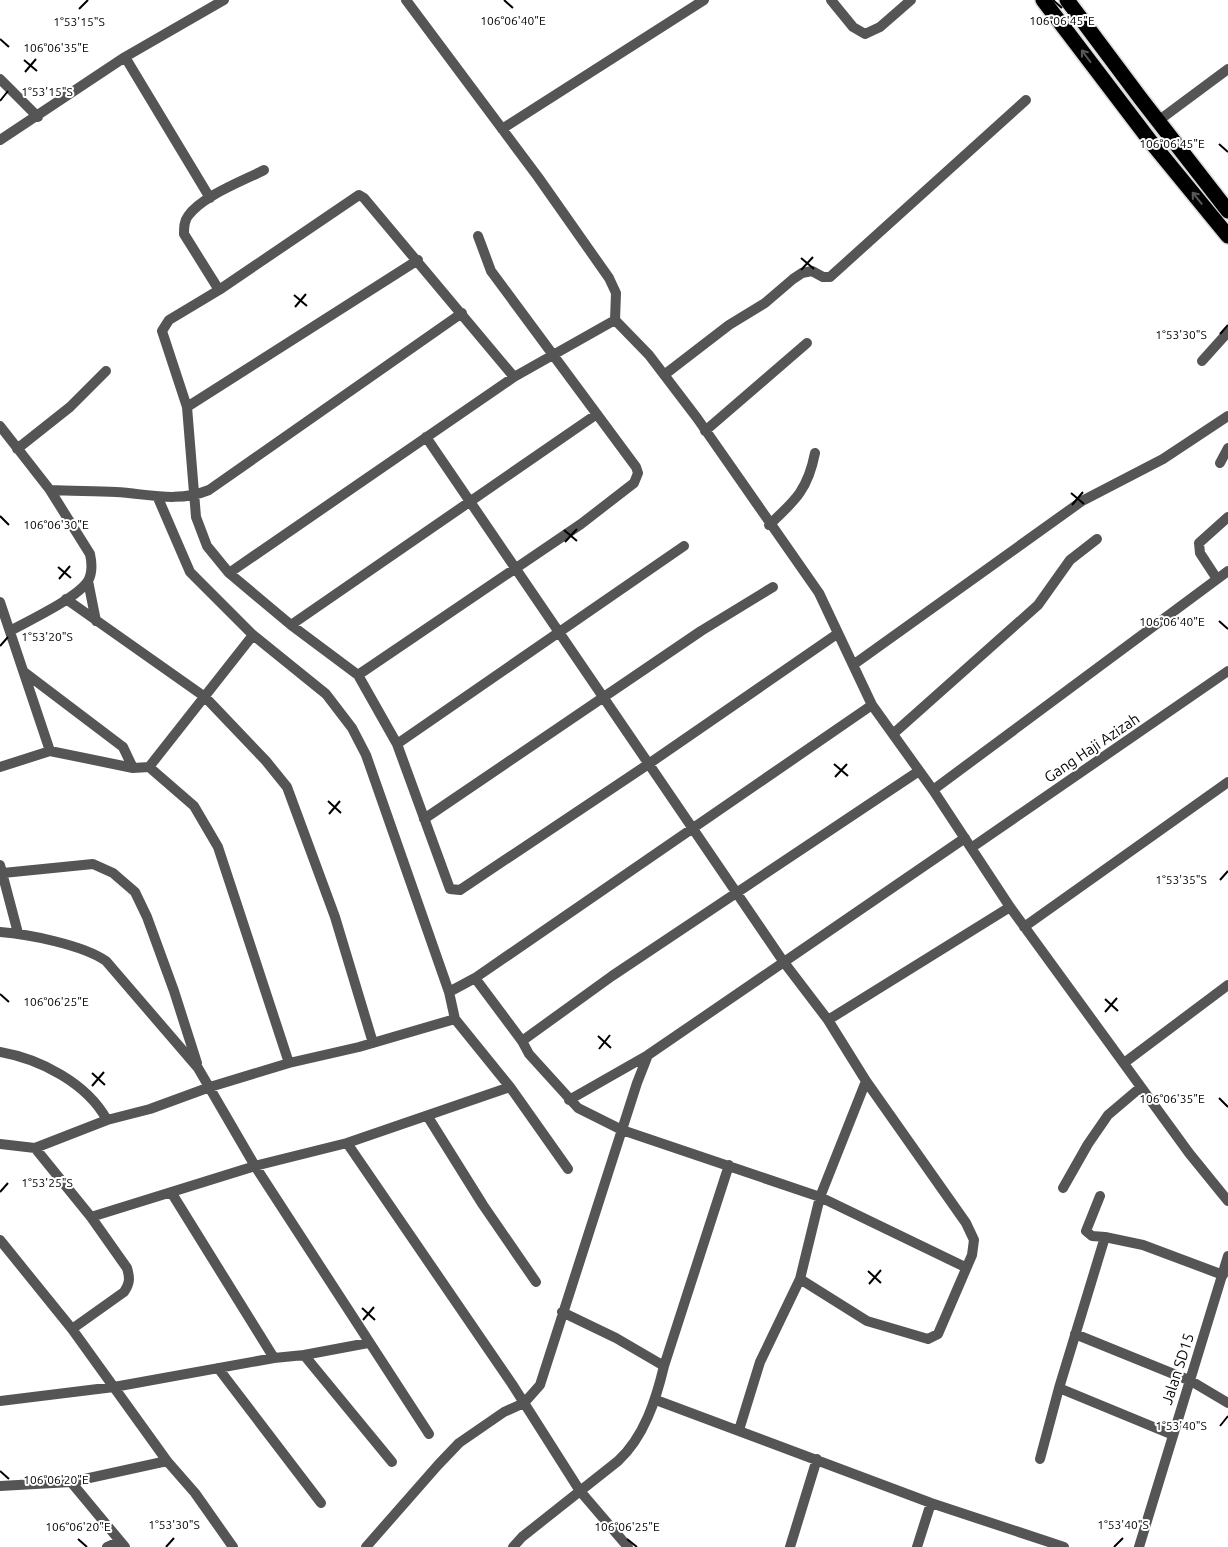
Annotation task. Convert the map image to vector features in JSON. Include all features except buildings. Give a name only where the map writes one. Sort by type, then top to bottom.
[{"type":"highway","points":[[1043,0],[1127,110],[1228,236]]},
{"type":"highway","points":[[1067,0],[1129,84],[1228,211]]},
{"type":"street","points":[[0,140],[38,117],[125,57],[224,0]]},
{"type":"street","points":[[406,0],[538,176],[609,278],[616,293],[615,320],[649,355],[664,375],[816,590],[872,705],[933,790],[1010,907],[1189,1153],[1228,1201]]},
{"type":"street","points":[[502,129],[704,0]]},
{"type":"street","points":[[831,0],[852,28],[865,34],[880,27],[911,0]]},
{"type":"street","points":[[125,57],[210,198]]},
{"type":"street","points":[[1158,121],[1228,69]]},
{"type":"street","points":[[0,79],[38,117]]},
{"type":"street","points":[[664,375],[729,325],[765,303],[802,273],[812,271],[823,277],[830,277],[1026,100]]},
{"type":"street","points":[[219,290],[184,234],[187,216],[210,198],[264,170]]},
{"type":"street","points":[[514,377],[418,260],[364,198],[359,195],[219,290],[169,320],[162,331],[187,407],[189,497],[207,546],[228,573],[291,625],[358,675],[397,744],[447,887],[456,891],[650,763],[837,634]]},
{"type":"street","points":[[358,675],[581,524],[634,483],[638,473],[636,466],[491,271],[478,236]]},
{"type":"street","points":[[187,407],[418,260]]},
{"type":"street","points":[[50,490],[117,492],[161,498],[189,497],[209,490],[462,313]]},
{"type":"street","points":[[228,573],[514,377],[615,320]]},
{"type":"street","points":[[1202,361],[1228,332]]},
{"type":"street","points":[[704,431],[807,343]]},
{"type":"street","points":[[17,449],[70,407],[106,371]]},
{"type":"street","points":[[291,625],[597,414]]},
{"type":"street","points":[[853,665],[1082,501],[1163,459],[1228,416]]},
{"type":"street","points":[[0,426],[50,490],[90,554],[92,570],[88,581],[66,599],[10,631]]},
{"type":"street","points":[[426,437],[650,763],[783,961],[828,1020],[866,1081],[966,1222],[974,1240],[972,1254],[938,1334],[928,1339],[867,1320],[800,1279]]},
{"type":"street","points":[[1220,463],[1228,448]]},
{"type":"street","points":[[769,525],[804,489],[811,475],[815,453]]},
{"type":"street","points":[[161,498],[190,572],[253,635],[326,694],[352,728],[366,755],[451,990],[455,1019],[510,1087],[568,1169]]},
{"type":"street","points":[[1217,579],[1200,553],[1199,543],[1228,517]]},
{"type":"street","points":[[893,734],[1038,605],[1070,560],[1097,539]]},
{"type":"street","points":[[397,744],[684,546]]},
{"type":"street","points":[[933,790],[1228,571]]},
{"type":"street","points":[[88,581],[96,620]]},
{"type":"street","points":[[424,819],[701,631],[773,587]]},
{"type":"street","points":[[66,599],[204,697],[266,761],[290,792],[335,917],[373,1043]]},
{"type":"street","points":[[0,602],[50,750]]},
{"type":"street","points":[[148,767],[253,635]]},
{"type":"street","name":"Gang Haji Azizah","points":[[971,848],[1228,671]]},
{"type":"street","points":[[24,672],[123,747],[133,768]]},
{"type":"street","points":[[451,990],[472,979],[872,705]]},
{"type":"street","points":[[0,768],[50,750],[133,768],[148,767],[194,806],[218,847],[289,1063]]},
{"type":"street","points":[[522,1041],[612,976],[920,771]]},
{"type":"street","points":[[1024,927],[1228,782]]},
{"type":"street","points":[[569,1100],[648,1055],[965,838]]},
{"type":"street","points":[[18,933],[1,869],[94,864],[113,873],[135,892],[147,917],[174,991],[198,1068]]},
{"type":"street","points":[[828,1020],[1010,907]]},
{"type":"street","points":[[0,932],[18,933],[94,953],[106,960],[198,1068],[255,1166],[368,1343],[429,1434]]},
{"type":"street","points":[[472,979],[522,1041],[529,1054],[569,1100],[593,1117],[622,1130],[820,1197],[965,1267]]},
{"type":"street","points":[[1124,1064],[1228,985]]},
{"type":"street","points":[[0,1144],[35,1148],[107,1120],[150,1109],[210,1087],[289,1063],[373,1043],[455,1019]]},
{"type":"street","points":[[0,1052],[19,1055],[37,1062],[75,1084],[100,1108],[107,1120]]},
{"type":"street","points":[[366,1547],[459,1443],[523,1401],[540,1385],[562,1312],[648,1055]]},
{"type":"street","points":[[739,1430],[760,1362],[800,1279],[820,1197],[866,1081]]},
{"type":"street","points":[[91,1217],[255,1166],[347,1143],[428,1117],[510,1087]]},
{"type":"street","points":[[1064,1188],[1088,1144],[1108,1115],[1141,1087]]},
{"type":"street","points":[[428,1117],[483,1205],[536,1282]]},
{"type":"street","points":[[347,1143],[512,1384],[580,1490],[628,1547]]},
{"type":"street","points":[[35,1148],[91,1217],[127,1268],[129,1284],[124,1292],[72,1329]]},
{"type":"street","points":[[513,1547],[630,1450],[656,1400],[664,1366],[729,1165]]},
{"type":"street","points":[[171,1192],[274,1358]]},
{"type":"street","points":[[1100,1196],[1086,1231],[1092,1236],[1143,1245],[1223,1275]]},
{"type":"street","points":[[1040,1459],[1058,1388],[1105,1237]]},
{"type":"street","points":[[0,1240],[72,1329],[167,1462],[195,1493],[233,1547]]},
{"type":"street","name":"Jalan SD15","points":[[1138,1547],[1228,1256]]},
{"type":"street","points":[[562,1312],[616,1338],[664,1366]]},
{"type":"street","points":[[1074,1334],[1190,1381],[1228,1403]]},
{"type":"street","points":[[0,1401],[114,1387],[368,1343]]},
{"type":"street","points":[[304,1355],[392,1462]]},
{"type":"street","points":[[218,1368],[321,1503]]},
{"type":"street","points":[[1058,1388],[1172,1435]]},
{"type":"street","points":[[656,1400],[931,1503],[1064,1547]]},
{"type":"street","points":[[790,1547],[817,1459]]},
{"type":"street","points":[[0,1486],[71,1482],[167,1462]]},
{"type":"street","points":[[71,1482],[122,1544],[107,1547]]},
{"type":"street","points":[[917,1547],[931,1503]]}]
